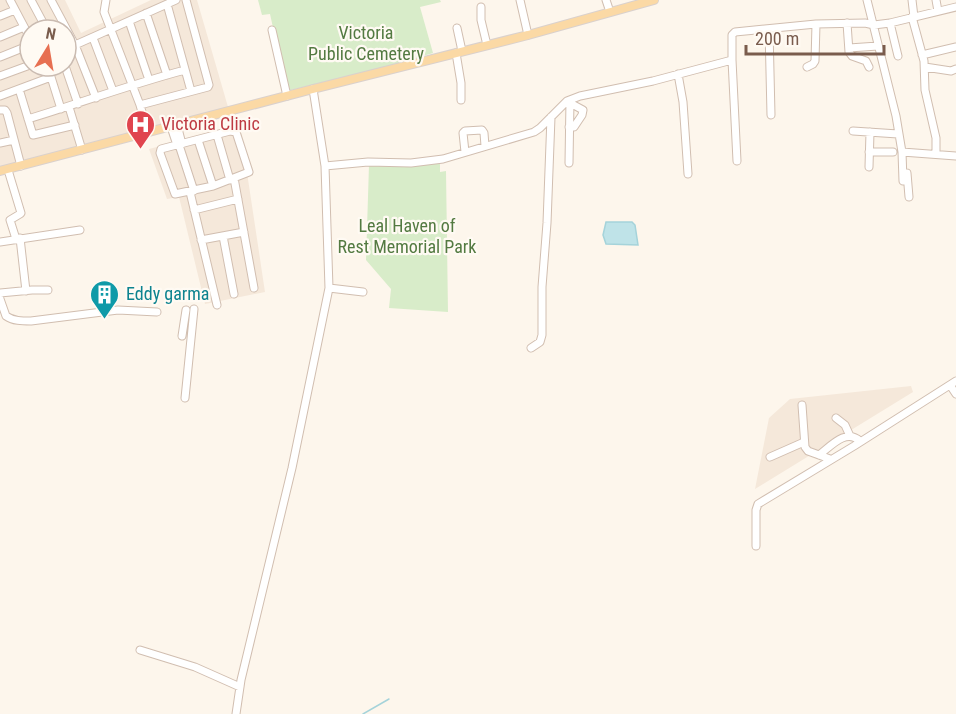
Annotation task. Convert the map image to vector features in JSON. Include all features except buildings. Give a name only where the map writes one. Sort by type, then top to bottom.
[{"type":"main road","points":[[4,170],[313,88],[528,35],[654,0]]},
{"type":"street","points":[[10,0],[19,18]]},
{"type":"street","points":[[31,0],[41,18]]},
{"type":"street","points":[[51,0],[61,18]]},
{"type":"street","points":[[106,0],[104,9],[140,105],[148,133]]},
{"type":"street","points":[[78,44],[176,0]]},
{"type":"street","points":[[140,105],[209,85],[186,0]]},
{"type":"street","points":[[519,0],[528,35]]},
{"type":"street","points":[[606,0],[610,12]]},
{"type":"street","points":[[867,0],[896,116],[909,197]]},
{"type":"street","points":[[912,0],[913,17],[925,67],[925,90],[936,138],[936,154]]},
{"type":"street","points":[[936,0],[938,11]]},
{"type":"street","points":[[167,4],[191,91]]},
{"type":"street","points":[[481,7],[481,20],[487,45]]},
{"type":"street","points":[[737,161],[732,60],[733,33],[816,24],[865,23],[874,25],[956,7]]},
{"type":"street","points":[[0,16],[15,10]]},
{"type":"street","points":[[146,13],[167,75]]},
{"type":"street","points":[[129,21],[149,80]]},
{"type":"street","points":[[847,23],[849,52],[852,56],[866,61],[869,67]]},
{"type":"street","points":[[890,23],[898,56]]},
{"type":"street","points":[[807,68],[815,61],[816,24]]},
{"type":"street","points":[[457,28],[461,100]]},
{"type":"street","points":[[0,36],[18,29]]},
{"type":"street","points":[[769,29],[771,115]]},
{"type":"street","points":[[272,30],[287,96]]},
{"type":"street","points":[[93,38],[113,92]]},
{"type":"street","points":[[849,48],[878,46]]},
{"type":"street","points":[[922,55],[956,48]]},
{"type":"street","points":[[0,57],[18,50]]},
{"type":"street","points":[[78,53],[96,98]]},
{"type":"street","points":[[325,166],[368,162],[411,163],[443,159],[534,132],[580,96],[653,81],[732,60]]},
{"type":"street","points":[[925,67],[956,69]]},
{"type":"street","points":[[0,76],[18,69]]},
{"type":"street","points":[[27,119],[185,70]]},
{"type":"street","points":[[678,74],[683,102],[688,174]]},
{"type":"street","points":[[0,96],[48,78]]},
{"type":"street","points":[[51,78],[75,125],[82,150]]},
{"type":"street","points":[[69,78],[78,104]]},
{"type":"street","points":[[236,714],[240,687],[292,468],[329,288],[325,166],[313,88]]},
{"type":"street","points":[[19,89],[33,135],[75,125]]},
{"type":"street","points":[[569,127],[574,127],[583,112],[570,102]]},
{"type":"street","points":[[569,163],[570,102]]},
{"type":"street","points":[[0,110],[7,113],[21,166]]},
{"type":"street","points":[[531,348],[540,342],[543,327],[542,287],[551,117]]},
{"type":"street","points":[[174,126],[217,305]]},
{"type":"street","points":[[465,152],[463,133],[465,130],[482,130],[485,146]]},
{"type":"street","points":[[853,130],[898,134]]},
{"type":"street","points":[[230,131],[236,132],[249,172],[213,186],[175,194],[160,153],[161,149],[198,140],[230,131]]},
{"type":"street","points":[[868,167],[870,132]]},
{"type":"street","points":[[217,135],[238,199],[254,288]]},
{"type":"street","points":[[0,143],[14,140]]},
{"type":"street","points":[[198,140],[213,186]]},
{"type":"street","points":[[869,152],[892,152]]},
{"type":"street","points":[[903,152],[956,156]]},
{"type":"street","points":[[903,152],[903,181]]},
{"type":"street","points":[[4,170],[21,213],[10,220],[18,239],[26,291]]},
{"type":"street","points":[[194,210],[238,199]]},
{"type":"street","points":[[0,242],[80,230]]},
{"type":"street","points":[[201,240],[244,232]]},
{"type":"street","points":[[223,236],[234,294]]},
{"type":"street","points":[[329,288],[363,292]]},
{"type":"street","points":[[0,293],[48,290]]},
{"type":"street","points":[[0,299],[6,316],[20,321],[118,310],[157,312]]},
{"type":"street","points":[[182,336],[190,309],[185,398]]},
{"type":"street","points":[[756,546],[758,504],[953,383],[956,394]]},
{"type":"street","points":[[802,405],[805,447],[808,451],[830,459]]},
{"type":"street","points":[[836,418],[845,425],[850,436]]},
{"type":"street","points":[[819,455],[839,440],[850,436],[855,436],[860,441]]},
{"type":"street","points":[[770,457],[804,442]]},
{"type":"street","points":[[140,650],[195,667],[240,687]]},
{"type":"shaded area","points":[[0,0],[65,0],[74,18],[18,18],[18,78],[78,78],[78,27],[81,33],[151,0],[197,0],[228,107],[0,167]]},
{"type":"shaded area","points":[[240,126],[265,292],[205,304],[179,197],[167,199],[149,149],[172,143],[170,132],[183,140]]},
{"type":"shaded area","points":[[911,386],[913,392],[755,489],[769,418],[790,399]]},
{"type":"green space","name":"Victoria Public Cemetery","points":[[258,0],[440,0],[441,2],[420,7],[433,53],[287,91],[270,14],[262,15]]},
{"type":"green space","name":"Leal Haven of Rest Memorial Park","points":[[440,161],[440,172],[446,171],[448,312],[389,308],[391,289],[366,260],[369,165]]},
{"type":"water","points":[[606,222],[632,222],[635,225],[638,245],[606,244],[603,235]]},
{"type":"waterway","points":[[363,714],[389,699]]},
{"type":"place","name":"Victoria Clinic","points":[[140,150]]},
{"type":"place","name":"Eddy garma","points":[[105,320]]}]
